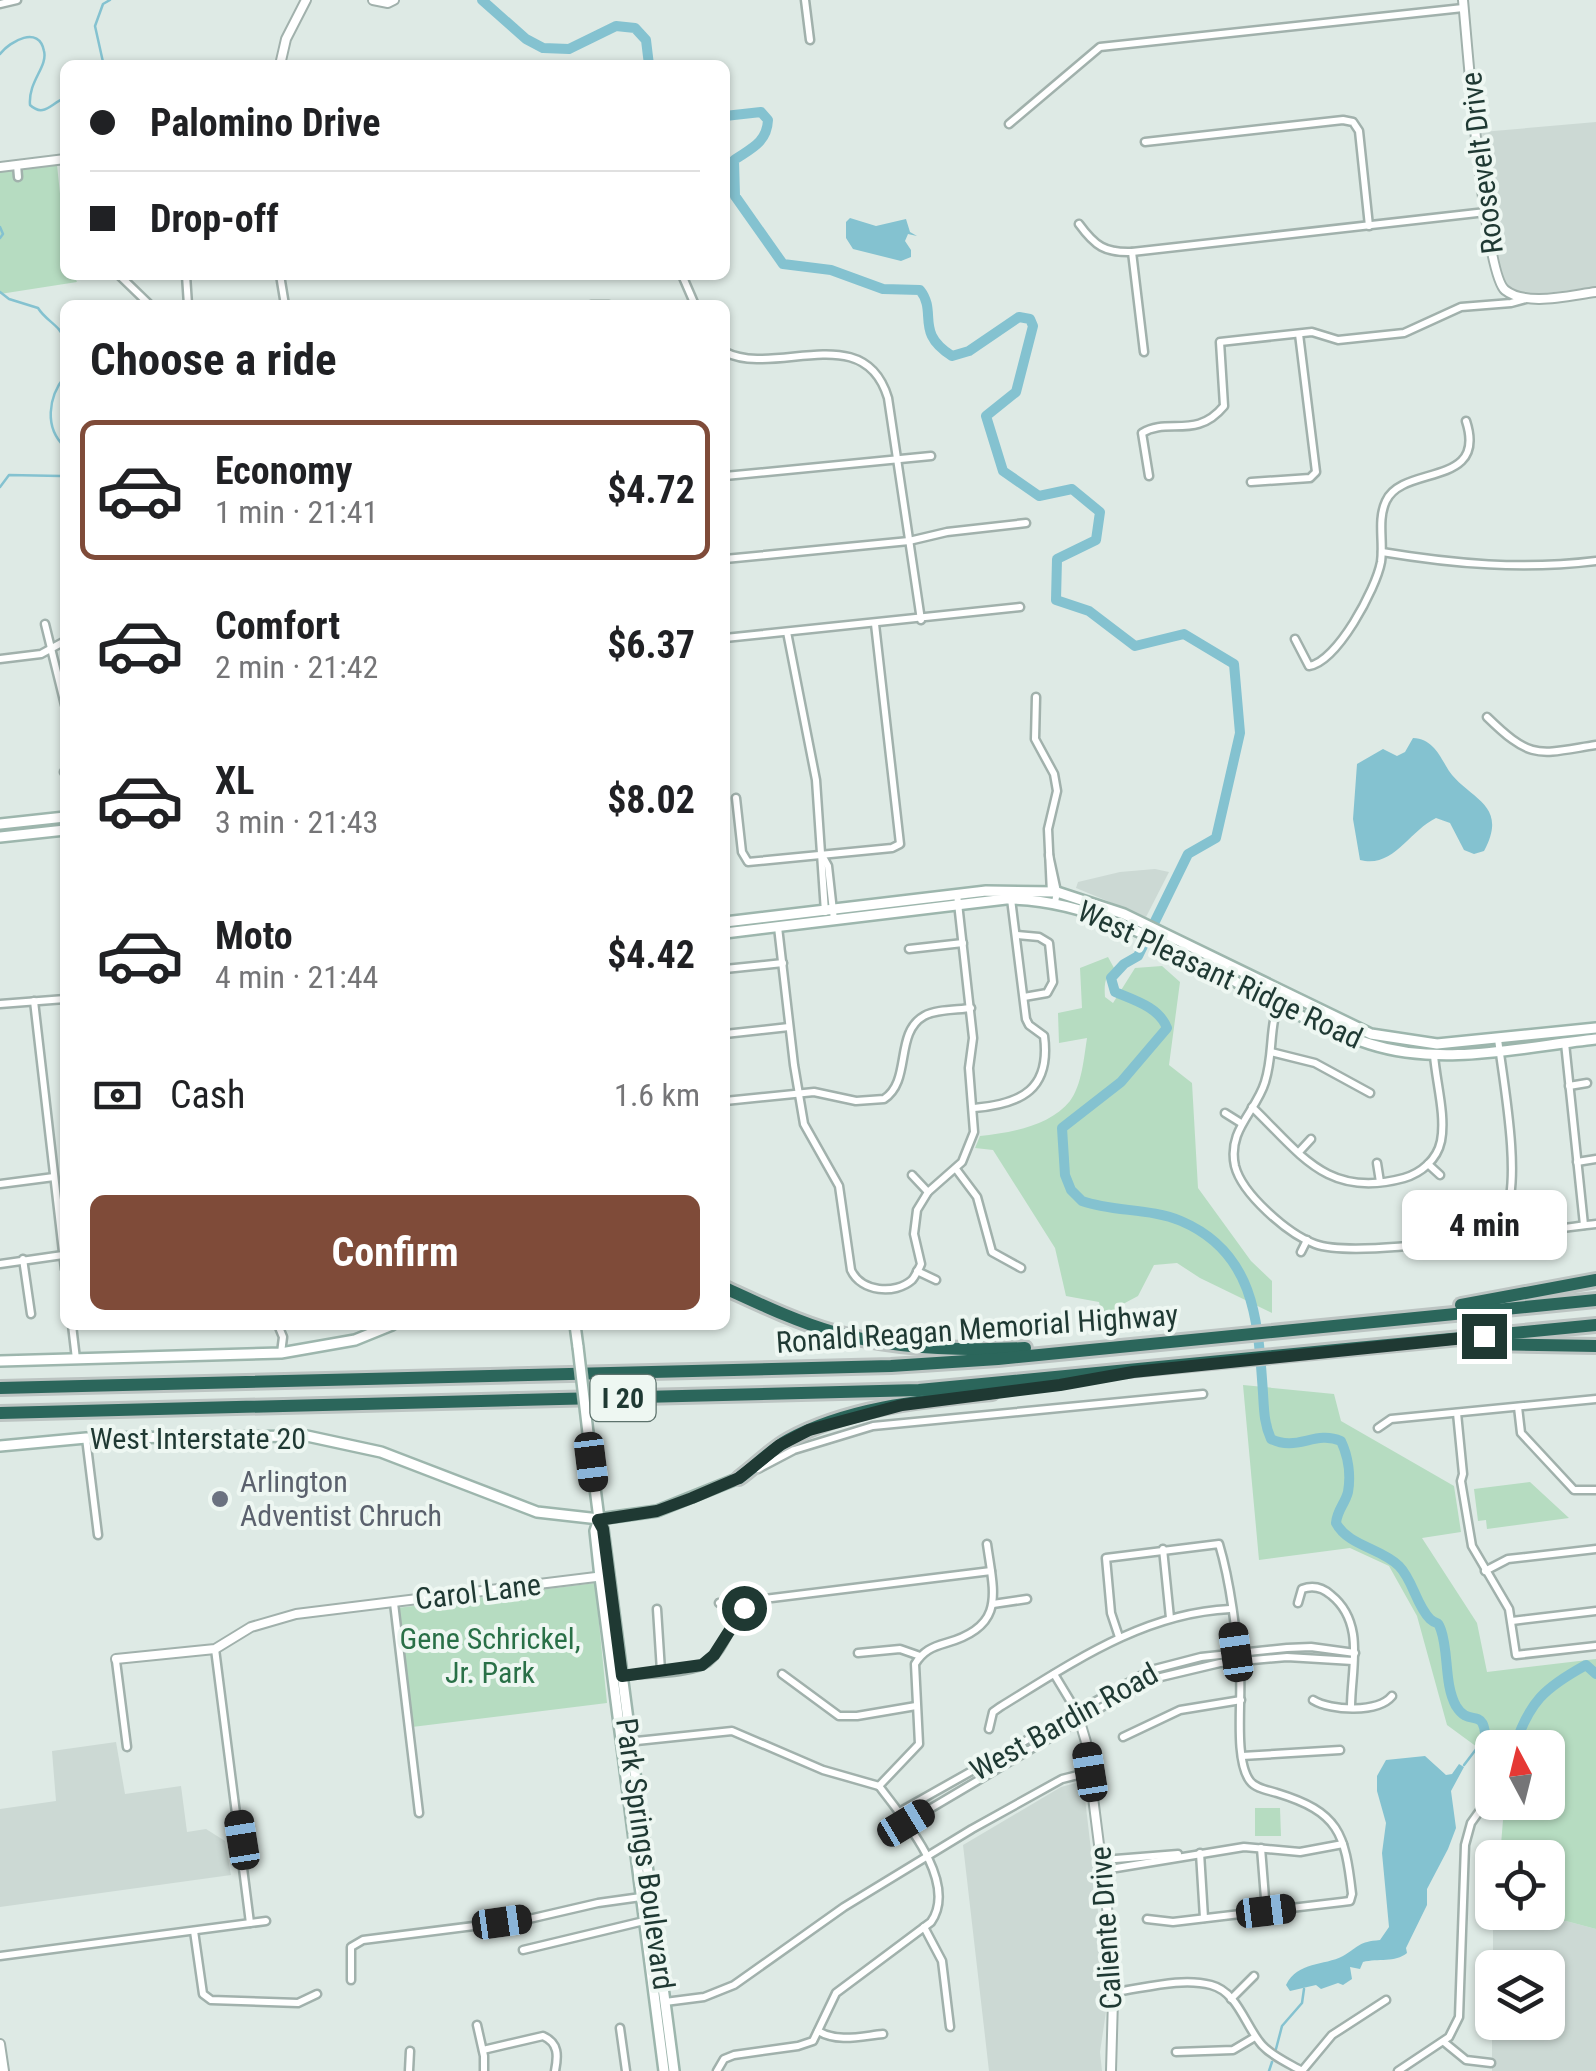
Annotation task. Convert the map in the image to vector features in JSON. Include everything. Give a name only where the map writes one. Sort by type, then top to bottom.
[{"type":"highway","points":[[1306,1327],[1508,1298],[1596,1280]]},
{"type":"highway","points":[[730,1290],[829,1331],[884,1342],[999,1349],[1177,1340]]},
{"type":"highway","name":"Ronald Reagan Memorial Highway","points":[[0,1388],[891,1366],[998,1359],[1596,1300]]},
{"type":"highway","name":"Ronald Reagan Memorial Highway","points":[[0,1414],[905,1391],[1596,1325]]},
{"type":"highway","points":[[1334,1352],[1505,1343],[1596,1346]]},
{"type":"highway","points":[[739,1478],[828,1423],[902,1405],[1133,1372]]},
{"type":"main road","points":[[0,824],[60,818]]},
{"type":"main road","points":[[0,837],[60,831]]},
{"type":"main road","name":"West Pleasant Ridge Road","points":[[730,922],[829,915],[1026,890],[1141,929],[1370,1044],[1406,1053],[1434,1055],[1596,1028]]},
{"type":"main road","name":"West Pleasant Ridge Road","points":[[958,900],[1053,896]]},
{"type":"main road","name":"West Pleasant Ridge Road","points":[[730,932],[778,927],[829,915]]},
{"type":"main road","name":"West Pleasant Ridge Road","points":[[1281,998],[1389,1038],[1437,1044],[1596,1039]]},
{"type":"main road","points":[[0,1361],[281,1353],[354,1340],[379,1330]]},
{"type":"main road","name":"Park Springs Boulevard","points":[[576,1330],[654,1956],[664,2071]]},
{"type":"main road","name":"West Interstate 20","points":[[0,1446],[86,1438],[307,1436],[381,1452],[537,1512],[598,1520],[657,1511],[739,1478]]},
{"type":"main road","name":"Park Springs Boulevard","points":[[604,1576],[622,1676],[626,1742]]},
{"type":"main road","name":"Park Springs Boulevard","points":[[642,1864],[644,1921],[665,2002],[674,2071]]},
{"type":"street","points":[[0,4],[16,0]]},
{"type":"street","points":[[281,60],[286,39],[306,0]]},
{"type":"street","points":[[373,0],[394,0]]},
{"type":"street","points":[[805,0],[810,40]]},
{"type":"street","points":[[1009,124],[1100,47],[1463,4]]},
{"type":"street","name":"Roosevelt Drive","points":[[1463,4],[1496,276],[1507,291],[1528,298],[1596,292]]},
{"type":"street","points":[[1144,142],[1350,121],[1359,132],[1370,226]]},
{"type":"street","points":[[0,167],[60,160]]},
{"type":"street","points":[[17,165],[18,177]]},
{"type":"street","points":[[1079,224],[1099,248],[1132,252],[1486,212]]},
{"type":"street","points":[[1132,252],[1144,352]]},
{"type":"street","points":[[123,280],[145,300]]},
{"type":"street","points":[[1489,304],[1507,291]]},
{"type":"street","points":[[1148,476],[1142,433],[1150,428],[1175,429],[1208,421],[1224,406],[1220,342],[1312,332],[1338,340],[1404,333],[1460,307],[1514,303],[1528,298]]},
{"type":"street","points":[[1251,482],[1310,478],[1316,472],[1298,334]]},
{"type":"street","points":[[730,354],[747,360],[830,353],[861,363],[885,390],[921,620]]},
{"type":"street","points":[[1294,639],[1309,666],[1322,662],[1341,641],[1372,589],[1382,552],[1382,514],[1390,494],[1457,466],[1466,452],[1466,421]]},
{"type":"street","points":[[730,475],[931,456]]},
{"type":"street","points":[[730,559],[909,541],[947,532],[1026,523]]},
{"type":"street","points":[[1382,552],[1489,566],[1596,561]]},
{"type":"street","points":[[730,638],[1020,608]]},
{"type":"street","points":[[45,624],[60,685]]},
{"type":"street","points":[[736,798],[742,852],[748,862],[892,848],[900,844],[875,624]]},
{"type":"street","points":[[787,632],[816,780],[822,856],[828,866],[829,915]]},
{"type":"street","points":[[0,659],[40,654],[60,644]]},
{"type":"street","points":[[1036,697],[1035,738],[1054,774],[1057,791],[1048,829],[1053,896]]},
{"type":"street","points":[[1487,717],[1529,752],[1596,745]]},
{"type":"street","points":[[974,1108],[1015,1100],[1028,1092],[1038,1082],[1046,1062],[1044,1036],[1029,1025],[1011,899]]},
{"type":"street","points":[[778,927],[807,1132],[839,1186],[850,1270],[863,1286],[886,1288],[910,1282],[918,1271],[921,1264],[914,1220],[928,1192],[956,1169],[973,1140],[969,1068],[974,1038],[958,900]]},
{"type":"street","points":[[1017,935],[1049,943],[1053,982],[1047,993],[1024,997]]},
{"type":"street","points":[[910,950],[963,943]]},
{"type":"street","points":[[730,968],[783,963]]},
{"type":"street","points":[[1281,998],[1271,1024],[1264,1087],[1242,1123],[1233,1154],[1239,1178],[1260,1204],[1307,1240],[1338,1248],[1377,1248],[1479,1234],[1496,1224],[1512,1197],[1499,1044]]},
{"type":"street","points":[[0,1004],[60,999]]},
{"type":"street","points":[[34,1001],[60,1202]]},
{"type":"street","points":[[730,1101],[814,1092],[863,1102],[884,1100],[898,1085],[915,1023],[931,1013],[971,1008]]},
{"type":"street","points":[[730,1033],[790,1027]]},
{"type":"street","points":[[1565,1042],[1584,1225]]},
{"type":"street","points":[[1270,1052],[1315,1063],[1370,1093]]},
{"type":"street","points":[[1252,1107],[1334,1180],[1380,1182],[1410,1176],[1437,1153],[1442,1131],[1434,1055]]},
{"type":"street","points":[[1569,1086],[1587,1084]]},
{"type":"street","points":[[1226,1113],[1242,1123]]},
{"type":"street","points":[[1299,1152],[1311,1139]]},
{"type":"street","points":[[1577,1162],[1596,1159]]},
{"type":"street","points":[[1377,1163],[1380,1182]]},
{"type":"street","points":[[1428,1164],[1440,1175]]},
{"type":"street","points":[[956,1169],[977,1197],[992,1252],[1021,1268]]},
{"type":"street","points":[[912,1175],[928,1192]]},
{"type":"street","points":[[0,1184],[54,1177]]},
{"type":"street","points":[[1506,1211],[1535,1230],[1596,1224]]},
{"type":"street","points":[[1301,1252],[1307,1240]]},
{"type":"street","points":[[0,1264],[60,1255]]},
{"type":"street","points":[[24,1259],[31,1314]]},
{"type":"street","points":[[918,1271],[936,1280]]},
{"type":"street","points":[[73,1330],[76,1360]]},
{"type":"street","points":[[279,1330],[281,1353]]},
{"type":"street","points":[[782,1451],[874,1426],[1203,1394]]},
{"type":"street","points":[[1378,1428],[1391,1419],[1596,1400]]},
{"type":"street","points":[[1518,1407],[1524,1438],[1574,1490],[1596,1490]]},
{"type":"street","points":[[1458,1413],[1471,1543],[1506,1601],[1516,1656],[1596,1646]]},
{"type":"street","points":[[86,1438],[98,1536]]},
{"type":"street","points":[[1118,1637],[1111,1613],[1106,1558],[1214,1542],[1220,1546],[1237,1657],[1242,1756],[1251,1782],[1310,1803],[1324,1812],[1344,1844],[1352,1894],[1350,1900],[1266,1911],[1172,1922],[1147,1920]]},
{"type":"street","points":[[879,1786],[919,1744],[914,1669],[920,1656],[936,1646],[971,1636],[984,1625],[993,1604],[987,1544]]},
{"type":"street","points":[[1163,1549],[1170,1618]]},
{"type":"street","points":[[1485,1571],[1508,1560],[1596,1549]]},
{"type":"street","points":[[622,1676],[694,1668],[708,1662],[737,1614],[756,1600],[991,1571]]},
{"type":"street","name":"Carol Lane","points":[[116,1660],[215,1649],[251,1627],[272,1620],[604,1576]]},
{"type":"street","points":[[1298,1602],[1306,1586],[1328,1592],[1345,1611],[1351,1625],[1354,1657],[1351,1707]]},
{"type":"street","points":[[993,1604],[1027,1599]]},
{"type":"street","points":[[394,1603],[419,1813]]},
{"type":"street","points":[[720,1603],[737,1614]]},
{"type":"street","points":[[657,1609],[662,1671]]},
{"type":"street","points":[[989,1729],[993,1712],[1118,1637],[1170,1618],[1230,1609]]},
{"type":"street","points":[[1512,1621],[1596,1611]]},
{"type":"street","points":[[215,1649],[250,1923]]},
{"type":"street","points":[[858,1652],[900,1649],[920,1656]]},
{"type":"street","name":"West Bardin Road","points":[[899,1812],[1161,1677],[1237,1657],[1354,1657]]},
{"type":"street","points":[[116,1660],[127,1747]]},
{"type":"street","points":[[782,1674],[839,1716],[916,1706]]},
{"type":"street","name":"Caliente Drive","points":[[1054,1674],[1079,1716],[1103,1860],[1116,1992],[1111,2071]]},
{"type":"street","points":[[1313,1700],[1334,1709],[1380,1705],[1392,1696]]},
{"type":"street","points":[[1123,1738],[1180,1710],[1241,1700]]},
{"type":"street","name":"West Bardin Road","points":[[906,1823],[1079,1716]]},
{"type":"street","points":[[626,1742],[732,1731],[823,1770],[879,1786],[938,1876],[941,1898],[937,1913],[924,1927],[836,1992],[808,2044],[734,2055],[722,2061],[718,2071]]},
{"type":"street","points":[[1242,1756],[1340,1750]]},
{"type":"street","points":[[665,2002],[704,1997],[734,1986],[844,1908],[927,1857],[1062,1779],[1090,1772]]},
{"type":"street","points":[[1398,2071],[1444,2042],[1456,2026],[1461,2008],[1465,1845],[1475,1817]]},
{"type":"street","points":[[1103,1860],[1244,1847],[1300,1852],[1344,1844]]},
{"type":"street","points":[[1261,1848],[1266,1911]]},
{"type":"street","points":[[1200,1853],[1204,1918]]},
{"type":"street","points":[[1104,1870],[1189,1854]]},
{"type":"street","points":[[351,1980],[350,1954],[355,1942],[529,1919],[598,1902],[641,1897]]},
{"type":"street","points":[[0,1956],[266,1921]]},
{"type":"street","points":[[522,1950],[644,1921]]},
{"type":"street","points":[[924,1927],[942,1961],[950,2027]]},
{"type":"street","points":[[194,1931],[203,1994],[210,2000],[298,2003],[316,1994]]},
{"type":"street","points":[[1231,1999],[1254,1976]]},
{"type":"street","points":[[1116,1992],[1192,1982],[1217,1987],[1231,1999],[1267,2050],[1302,2071],[1332,2035],[1386,2000]]},
{"type":"street","points":[[477,2024],[484,2071]]},
{"type":"street","points":[[620,2028],[626,2071]]},
{"type":"street","points":[[818,2031],[843,2038],[883,2034]]},
{"type":"street","points":[[483,2050],[544,2036],[556,2050],[555,2071]]},
{"type":"street","points":[[1176,2052],[1233,2050],[1256,2037]]},
{"type":"street","points":[[1444,2042],[1466,2060],[1491,2063]]},
{"type":"street","points":[[0,2048],[2,2064]]},
{"type":"street","points":[[409,2071],[410,2051]]},
{"type":"shaded area","points":[[1596,122],[1596,287],[1529,295],[1507,286],[1496,262],[1482,132]]},
{"type":"shaded area","points":[[1155,869],[1169,872],[1146,917],[1076,888],[1078,882]]},
{"type":"shaded area","points":[[116,1742],[125,1794],[181,1786],[187,1832],[206,1829],[225,1841],[231,1875],[0,1907],[0,1809],[56,1801],[52,1751]]},
{"type":"shaded area","points":[[1083,1781],[1108,1998],[1100,2052],[1102,2071],[989,2071],[963,1845],[1061,1787]]},
{"type":"shaded area","points":[[1565,1921],[1596,1929],[1596,2071],[1492,2071],[1492,2040],[1565,2040],[1565,1950],[1493,1950],[1493,1930],[1565,1930]]},
{"type":"green space","points":[[57,165],[60,280],[77,282],[0,294],[0,172]]},
{"type":"green space","points":[[1108,957],[1114,968],[1106,981],[1105,997],[1113,1003],[1135,968],[1162,966],[1180,982],[1169,1065],[1192,1083],[1198,1188],[1251,1261],[1272,1281],[1272,1313],[1177,1263],[1154,1265],[1138,1296],[1123,1304],[1124,1318],[1114,1322],[1103,1319],[1099,1302],[1066,1296],[1055,1248],[993,1150],[975,1148],[980,1136],[1041,1122],[1070,1101],[1080,1079],[1087,1038],[1059,1043],[1058,1013],[1082,1008],[1080,968]]},
{"type":"green space","points":[[1243,1385],[1334,1394],[1341,1421],[1454,1486],[1461,1532],[1422,1538],[1477,1623],[1487,1672],[1596,1659],[1596,1929],[1565,1921],[1565,1840],[1501,1840],[1503,1820],[1565,1820],[1565,1730],[1475,1730],[1475,1746],[1447,1725],[1417,1616],[1389,1566],[1350,1548],[1259,1560]]},
{"type":"green space","points":[[1530,1482],[1569,1518],[1487,1529],[1486,1520],[1478,1521],[1474,1489]]},
{"type":"green space","name":"Gene Schrickel, Jr. Park","points":[[595,1583],[607,1703],[412,1727],[397,1608]]},
{"type":"green space","points":[[1255,1808],[1280,1808],[1281,1836],[1255,1836]]},
{"type":"water","points":[[850,218],[876,226],[906,219],[910,232],[917,236],[908,234],[905,241],[911,257],[901,261],[853,249],[846,238],[846,222]]},
{"type":"water","points":[[1413,738],[1433,747],[1454,777],[1489,811],[1491,834],[1484,851],[1474,854],[1464,850],[1450,823],[1436,818],[1382,859],[1360,860],[1353,819],[1357,764],[1383,749],[1397,756],[1405,752]]},
{"type":"water","points":[[1425,1756],[1446,1775],[1452,1774],[1459,1764],[1464,1767],[1451,1791],[1456,1828],[1427,1889],[1427,1905],[1407,1953],[1363,1962],[1360,1969],[1350,1967],[1352,1979],[1343,1985],[1321,1989],[1316,1985],[1290,1991],[1286,1985],[1297,1972],[1343,1956],[1363,1943],[1380,1940],[1389,1927],[1382,1853],[1386,1823],[1377,1776],[1386,1760]]},
{"type":"waterway","points":[[103,60],[95,26],[103,4],[110,0]]},
{"type":"waterway","points":[[482,0],[526,39],[543,48],[569,49],[616,26],[635,28],[646,40],[648,60]]},
{"type":"waterway","points":[[0,54],[17,40],[36,39],[44,57],[30,105],[44,110],[60,101]]},
{"type":"waterway","points":[[730,115],[761,112],[768,120],[761,140],[734,160],[735,196],[783,264],[831,270],[883,289],[920,290],[930,331],[940,347],[952,356],[969,351],[1019,317],[1030,319],[1033,326],[1016,392],[986,416],[1003,471],[1039,496],[1072,489],[1100,512],[1096,540],[1057,559],[1056,600],[1089,611],[1135,646],[1184,634],[1234,664],[1240,733],[1216,838],[1188,854],[1138,956],[1111,978],[1115,992],[1152,1009],[1167,1028],[1121,1082],[1062,1128],[1065,1175],[1071,1190],[1082,1201],[1181,1221],[1225,1252],[1239,1271],[1255,1316],[1271,1439],[1289,1443],[1323,1438],[1341,1441],[1349,1486],[1336,1523],[1348,1537],[1392,1560],[1404,1572],[1425,1613],[1440,1627],[1456,1706],[1480,1721],[1484,1730]]},
{"type":"waterway","points":[[0,227],[0,238]]},
{"type":"waterway","points":[[0,292],[38,308],[60,330]]},
{"type":"waterway","points":[[60,383],[51,412],[60,441]]},
{"type":"waterway","points":[[0,487],[9,475],[60,476]]},
{"type":"waterway","points":[[1521,1730],[1532,1708],[1559,1681],[1586,1665],[1596,1674]]},
{"type":"waterway","points":[[1464,1765],[1475,1751]]},
{"type":"waterway","points":[[1276,2049],[1282,2026],[1302,2003],[1304,1989]]},
{"type":"waterway","points":[[1269,2071],[1272,2062]]},
{"type":"place","name":"Arlington Adventist Chruch","points":[[220,1499]]},
{"type":"route","points":[[744,1608],[708,1662],[694,1668],[622,1676],[603,1529],[598,1520],[657,1511],[692,1498],[739,1478],[780,1445],[809,1430],[902,1405],[1133,1372],[1484,1336]]}]
